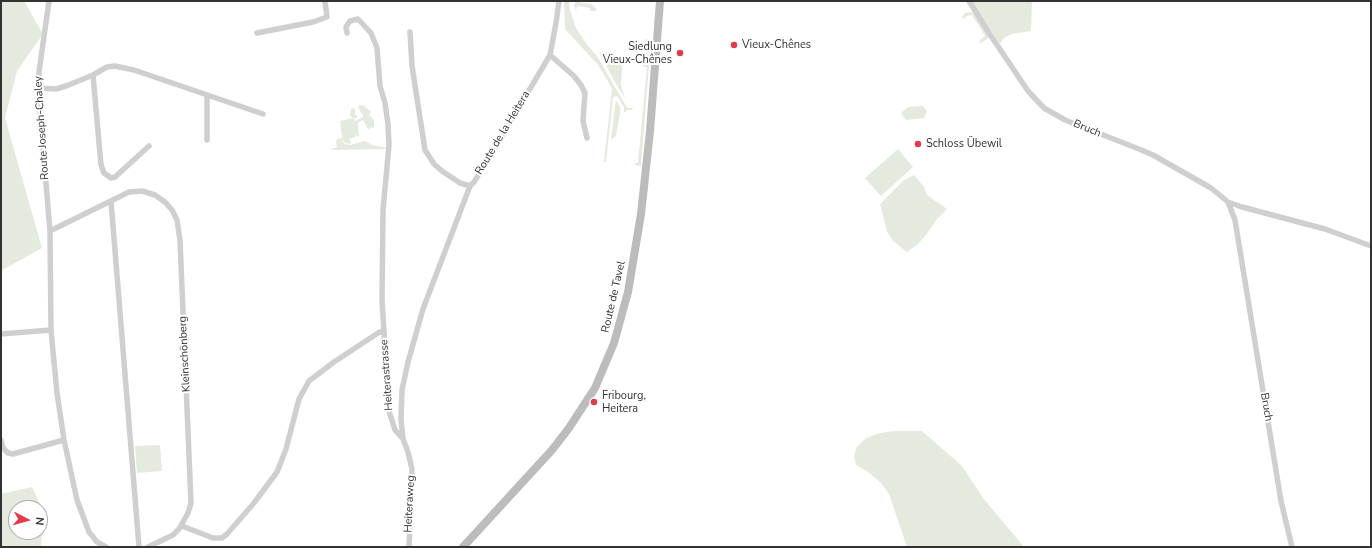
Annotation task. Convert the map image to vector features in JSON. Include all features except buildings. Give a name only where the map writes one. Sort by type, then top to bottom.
[{"type":"main road","name":"Route de Tavel","points":[[463,547],[552,450],[569,428],[594,388],[614,343],[628,292],[641,214],[650,131],[660,1]]},
{"type":"street","name":"Route Joseph-Chaley","points":[[49,1],[38,72],[38,88],[50,232]]},
{"type":"street","points":[[257,33],[313,22],[327,17],[325,1]]},
{"type":"street","name":"Route de la Heitera","points":[[410,32],[412,66],[424,150],[434,164],[442,171],[460,183],[470,186],[495,148],[550,55],[556,23],[558,1]]},
{"type":"street","name":"Bruch","points":[[969,1],[1028,91],[1044,108],[1065,120],[1153,155],[1211,188],[1228,202],[1235,220],[1281,501],[1292,547]]},
{"type":"street","name":"Heiterastrasse","points":[[347,33],[346,27],[350,21],[358,19],[371,33],[377,48],[380,86],[387,117],[389,145],[383,210],[382,300],[389,411],[395,430],[403,439]]},
{"type":"street","points":[[550,55],[574,76],[585,93],[583,121],[587,138]]},
{"type":"street","points":[[38,88],[56,88],[66,86],[115,66],[134,70],[263,114]]},
{"type":"street","points":[[93,75],[101,165],[104,174],[111,178],[115,177],[149,146]]},
{"type":"street","points":[[207,140],[208,96]]},
{"type":"street","name":"Heiterastrasse","points":[[403,439],[401,405],[408,362],[423,309],[470,186]]},
{"type":"street","name":"Kleinschönberg","points":[[50,232],[129,192],[142,191],[155,195],[165,202],[172,210],[178,226],[180,240],[191,503],[182,526],[173,535],[148,547]]},
{"type":"street","points":[[111,201],[139,547]]},
{"type":"street","points":[[1228,202],[1319,228],[1371,246]]},
{"type":"street","points":[[1235,220],[1237,213],[1242,207]]},
{"type":"street","points":[[50,232],[51,330],[57,393],[64,440],[77,500],[89,532],[97,542],[106,547]]},
{"type":"street","points":[[1,334],[51,330]]},
{"type":"street","points":[[182,526],[213,538],[222,538],[227,534],[254,503],[277,472],[286,449],[298,399],[309,381],[334,362],[384,330]]},
{"type":"street","name":"Heiteraweg","points":[[403,439],[412,469],[409,547]]},
{"type":"street","points":[[1,440],[3,448],[8,453],[13,454],[64,440]]},
{"type":"shaded area","points":[[1,1],[24,1],[43,34],[17,71],[5,118],[42,248],[1,271]]},
{"type":"shaded area","points":[[564,1],[569,1],[570,10],[576,28],[597,56],[627,108],[633,108],[632,110],[627,110],[624,113],[624,107],[617,96],[613,97],[606,162],[604,162],[612,88],[598,65],[565,29]]},
{"type":"shaded area","points":[[972,1],[1032,1],[1031,31],[1012,34],[1004,38],[1000,44],[977,11]]},
{"type":"shaded area","points":[[577,2],[591,4],[597,11],[590,11],[590,8],[577,6],[576,11],[574,6]]},
{"type":"shaded area","points":[[965,13],[974,13],[990,37],[981,43],[979,42],[980,40],[985,36],[972,15],[963,19],[962,17]]},
{"type":"shaded area","points":[[645,39],[651,40],[641,166],[635,165],[635,163],[638,163],[647,67],[642,66],[643,62],[648,62],[649,47],[644,46]]},
{"type":"shaded area","points":[[599,52],[609,53],[609,58],[621,59],[623,55],[621,85],[625,98],[616,84]]},
{"type":"shaded area","points":[[616,100],[620,107],[620,113],[616,136],[611,139]]},
{"type":"shaded area","points":[[360,105],[364,106],[371,112],[369,115],[374,120],[374,127],[368,129],[363,120],[358,123],[359,137],[355,135],[355,137],[349,139],[350,144],[345,143],[342,138],[340,121],[353,118],[350,115],[352,108],[355,109],[355,114],[357,116],[357,118],[354,118],[355,121],[363,117],[363,114],[358,107]]},
{"type":"shaded area","points":[[923,106],[927,111],[924,118],[906,120],[901,113],[908,107]]},
{"type":"shaded area","points":[[342,138],[344,144],[350,145],[365,141],[372,145],[387,149],[330,150],[337,147],[337,139]]},
{"type":"shaded area","points":[[898,149],[913,167],[881,196],[865,178]]},
{"type":"shaded area","points":[[914,175],[924,187],[927,195],[947,209],[937,219],[917,245],[907,252],[893,241],[887,231],[880,204],[903,181]]},
{"type":"shaded area","points":[[894,431],[922,431],[962,466],[983,498],[1024,547],[907,547],[889,494],[881,483],[868,472],[856,465],[854,455],[857,447],[866,438],[880,433]]},
{"type":"shaded area","points":[[160,445],[162,471],[137,473],[135,446]]},
{"type":"shaded area","points":[[32,487],[38,500],[8,500],[8,540],[41,540],[41,547],[1,547],[1,494]]},
{"type":"place","name":"Vieux-Chênes","points":[[734,45]]},
{"type":"place","name":"Siedlung Vieux-Chênes","points":[[680,53]]},
{"type":"place","name":"Schloss Übewil","points":[[918,144]]},
{"type":"place","name":"Fribourg, Heitera","points":[[594,402]]}]
